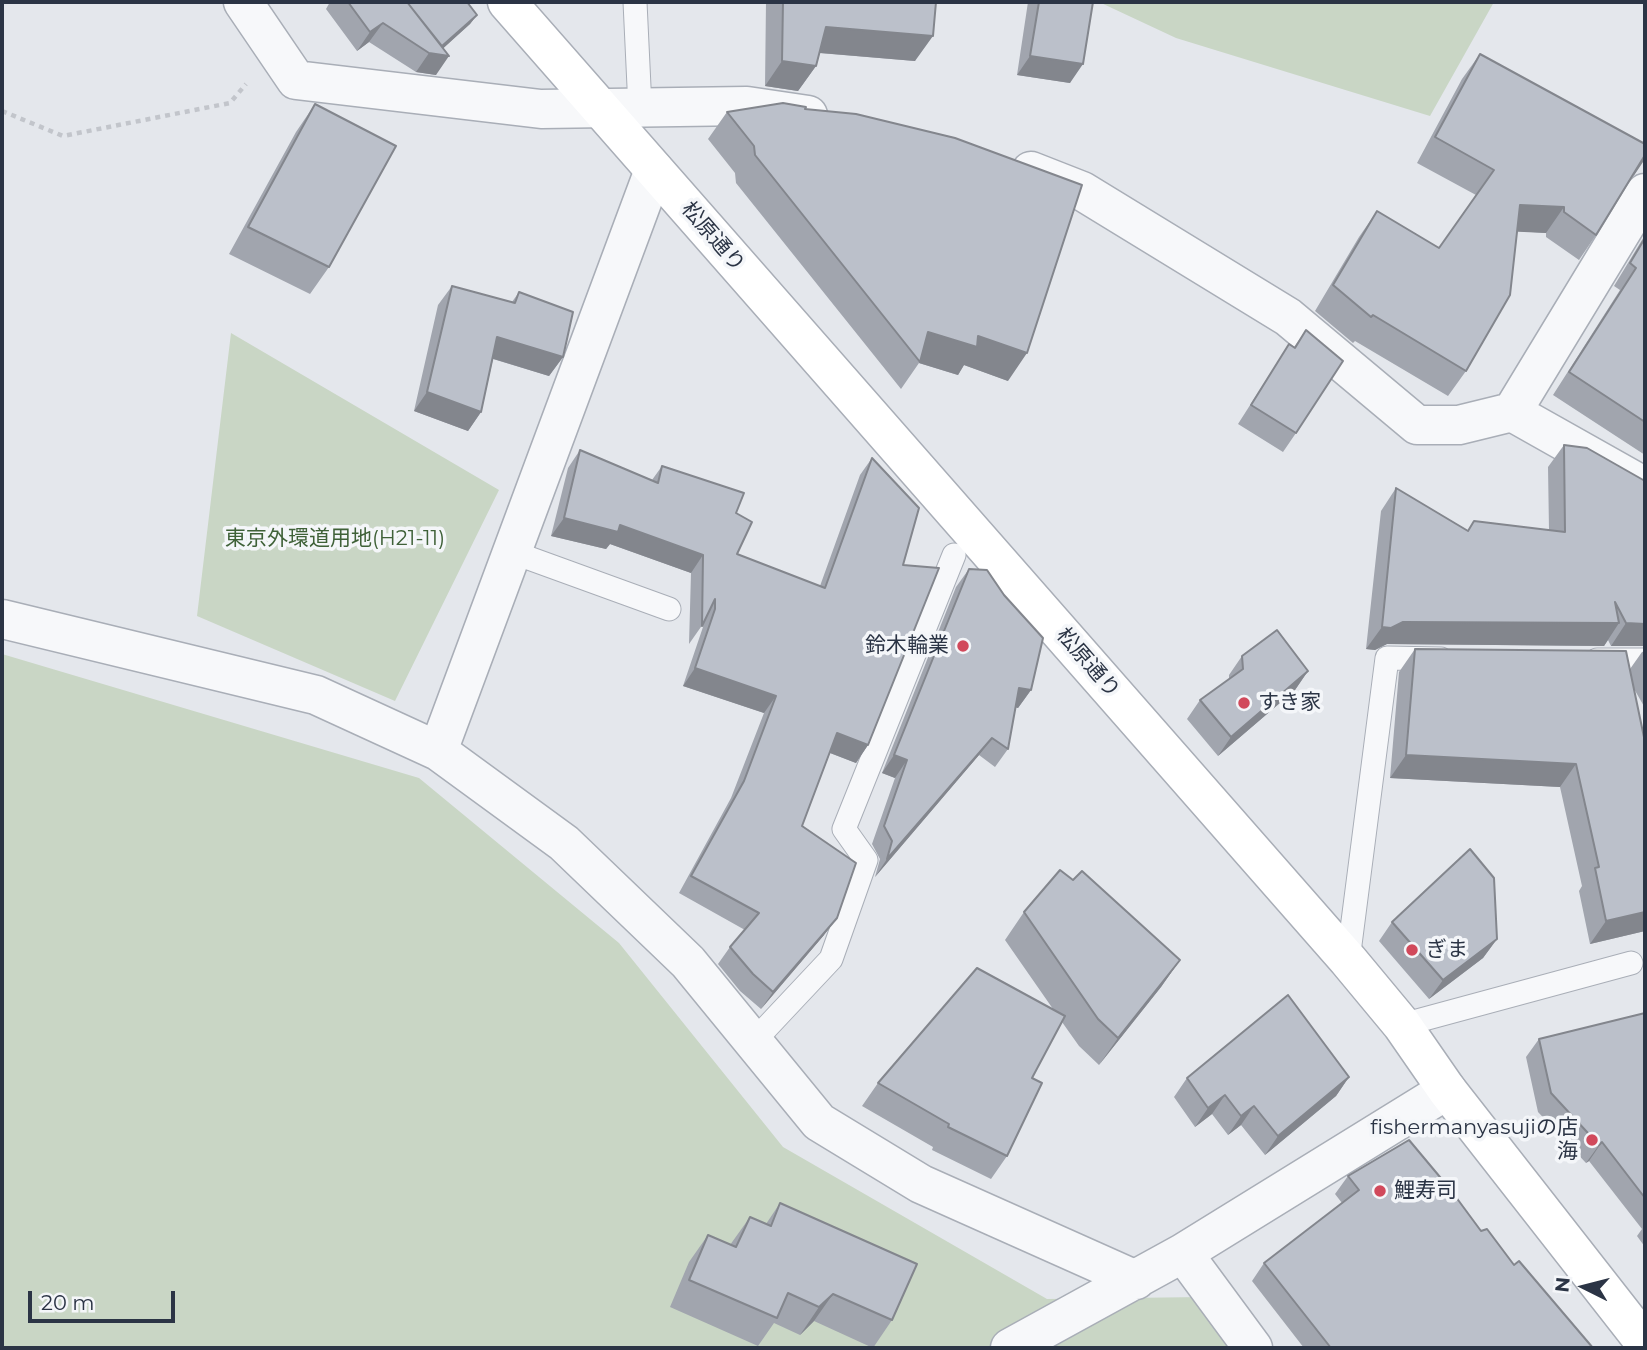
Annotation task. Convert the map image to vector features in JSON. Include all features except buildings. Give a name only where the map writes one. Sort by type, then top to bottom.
[{"type":"main road","name":"松原通り","points":[[507,2],[1348,960],[1402,1026],[1447,1090],[1645,1343]]},
{"type":"street","points":[[243,2],[296,80],[541,109],[747,106],[843,120]]},
{"type":"street","points":[[1004,160],[1082,191],[1288,317],[1417,425],[1459,425],[1512,412],[1645,486]]},
{"type":"street","points":[[438,751],[654,170]]},
{"type":"street","points":[[1512,412],[1645,193]]},
{"type":"street","points":[[2,619],[316,695],[438,751],[564,843],[688,962],[819,1122],[921,1184],[1136,1280]]},
{"type":"street","points":[[1010,1348],[1183,1254],[1447,1090]]},
{"type":"street","points":[[1183,1254],[1253,1348]]},
{"type":"lane","points":[[635,2],[640,108]]},
{"type":"lane","points":[[512,552],[669,609]]},
{"type":"lane","points":[[753,1042],[831,959],[866,860],[845,829],[954,555]]},
{"type":"lane","points":[[1348,960],[1387,658],[1469,659]]},
{"type":"lane","points":[[1577,659],[1645,660]]},
{"type":"lane","points":[[1402,1026],[1631,963]]},
{"type":"path","points":[[2,111],[63,136],[230,103],[276,51]]},
{"type":"green space","points":[[1099,2],[1494,2],[1430,116],[1176,38]]},
{"type":"green space","name":"東京外環道用地(H21-11)","points":[[231,333],[499,490],[395,701],[197,616]]},
{"type":"green space","points":[[2,654],[419,778],[619,943],[783,1147],[1047,1299],[1203,1297],[1236,1348],[2,1348]]},
{"type":"place","name":"鈴木輪業","points":[[963,646]]},
{"type":"place","name":"すき家","points":[[1244,703]]},
{"type":"place","name":"ぎま","points":[[1412,950]]},
{"type":"place","name":"fishermanyasujiの店 海","points":[[1592,1140]]},
{"type":"place","name":"鯉寿司","points":[[1380,1191]]}]
